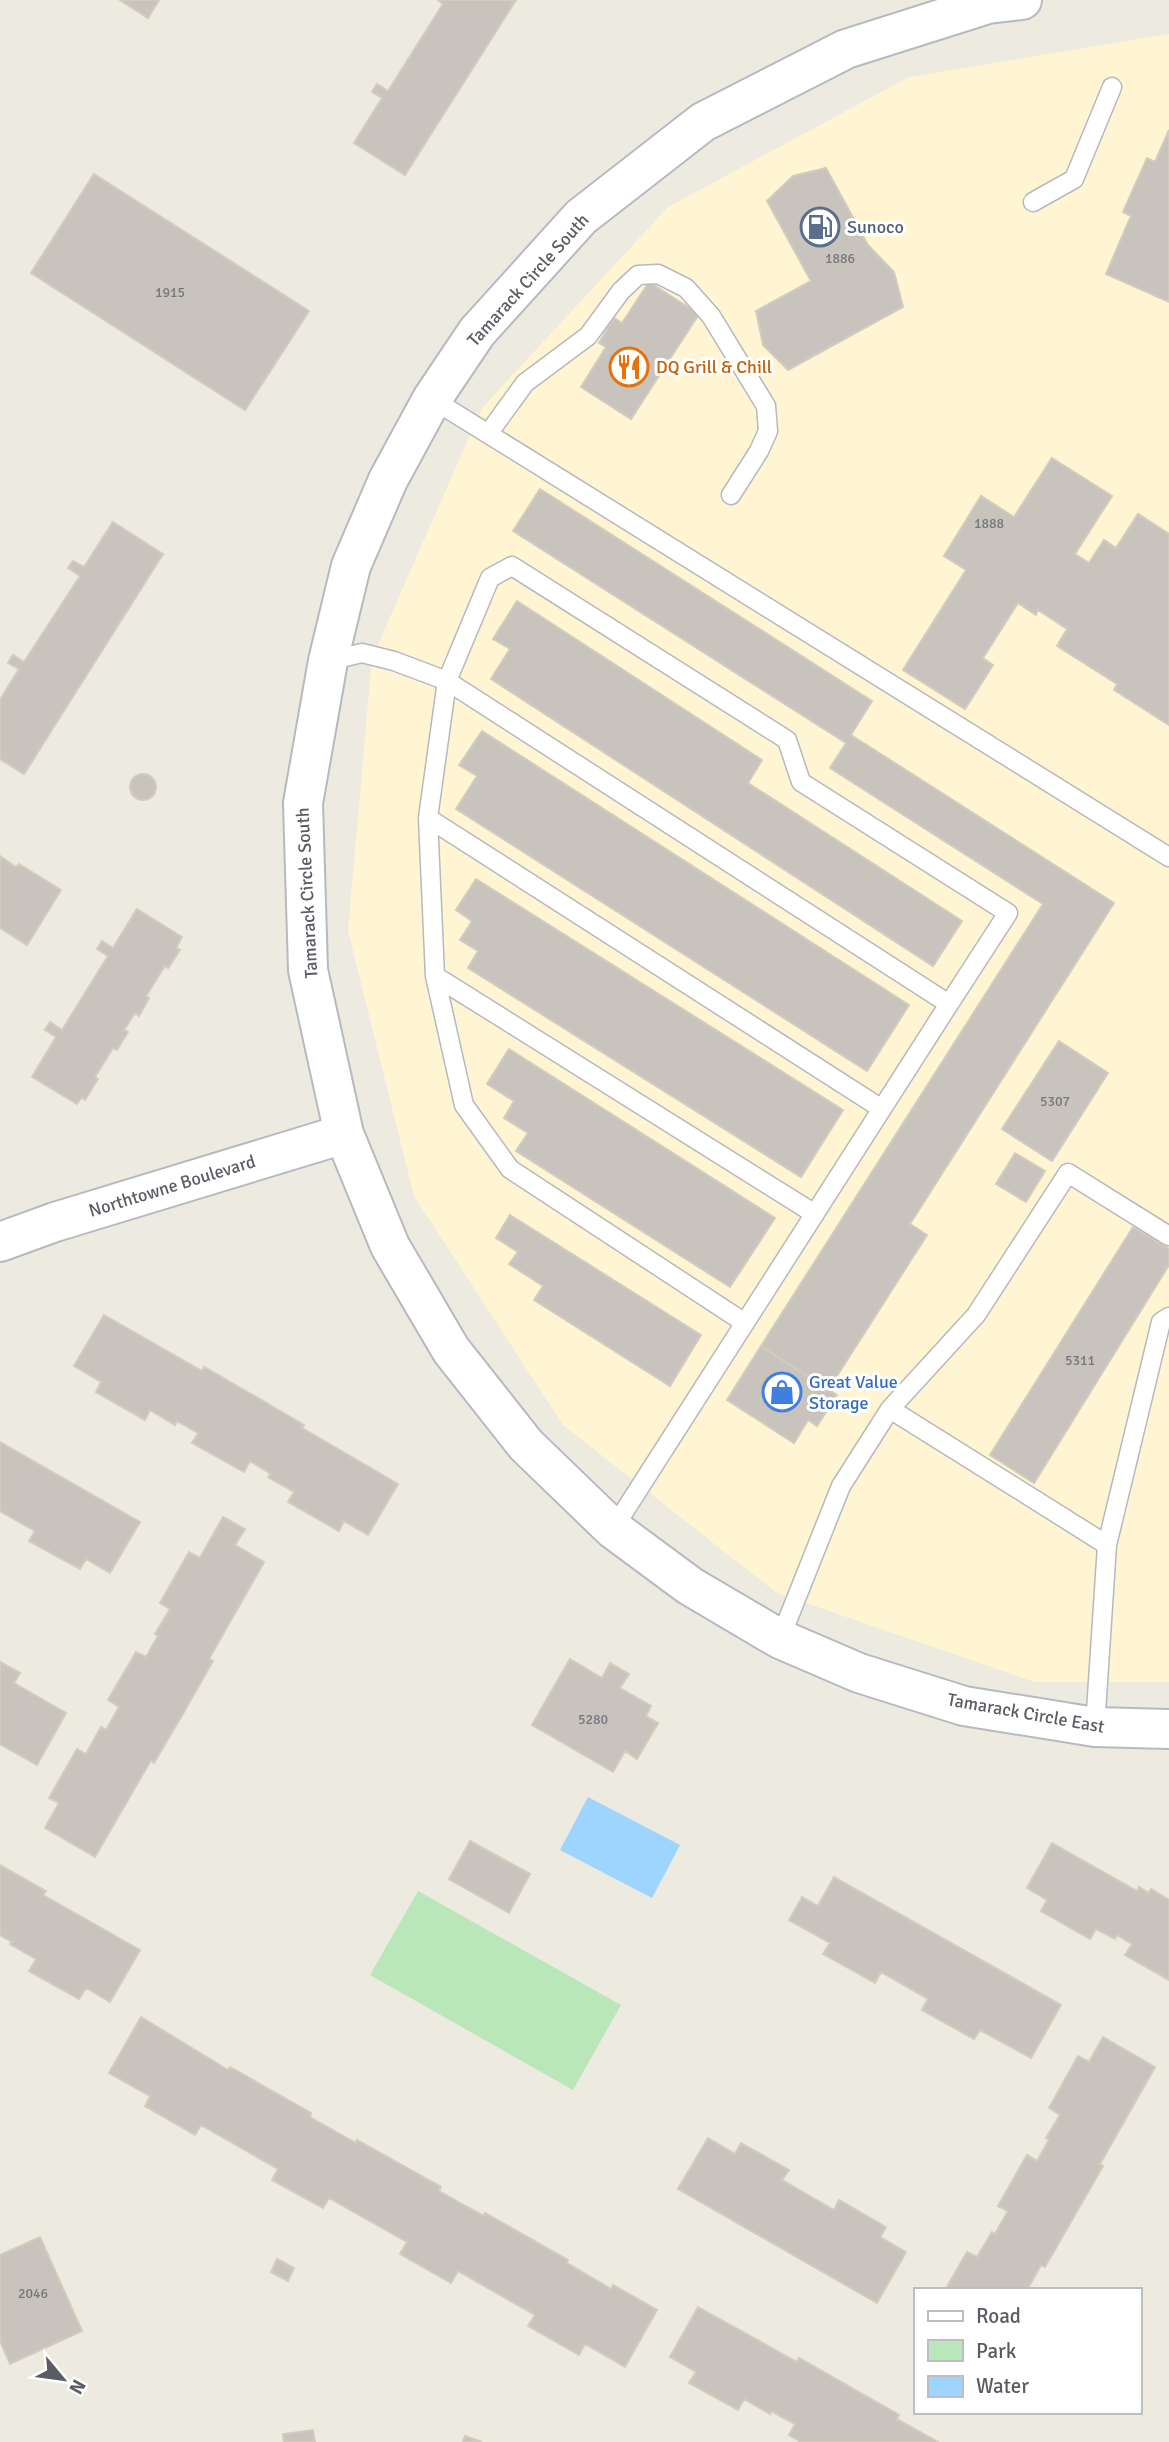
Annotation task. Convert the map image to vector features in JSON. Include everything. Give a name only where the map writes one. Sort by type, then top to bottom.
[{"type":"street","name":"Tamarack Circle South","points":[[344,1134],[308,970],[303,803],[328,661],[351,566],[388,480],[432,399],[477,332],[581,217],[703,122],[846,48],[999,1]]},
{"type":"street","name":"Northtowne Boulevard","points":[[0,1242],[55,1222],[344,1134]]},
{"type":"street","name":"Tamarack Circle East","points":[[344,1134],[390,1246],[452,1350],[526,1446],[613,1529],[690,1586],[780,1639],[859,1674],[964,1706],[1095,1727],[1169,1729]]},
{"type":"lane","points":[[1033,202],[1074,179],[1112,87]]},
{"type":"lane","points":[[488,434],[525,383],[588,336],[621,290],[638,275],[658,274],[685,288],[711,316],[766,406],[768,432],[731,495]]},
{"type":"lane","points":[[432,399],[1169,857]]},
{"type":"lane","points":[[613,1529],[1008,913],[802,782],[787,740],[512,566],[490,578],[447,681],[428,818],[435,976],[464,1105],[510,1169],[745,1323]]},
{"type":"lane","points":[[328,661],[362,653],[394,661],[447,681],[949,1004]]},
{"type":"lane","points":[[428,818],[882,1109]]},
{"type":"lane","points":[[435,976],[815,1214]]},
{"type":"lane","points":[[780,1639],[841,1486],[890,1409],[976,1315],[1068,1173],[1169,1236]]},
{"type":"lane","points":[[1095,1727],[1107,1545],[1161,1322],[1169,1317]]},
{"type":"lane","points":[[890,1409],[1107,1545]]},
{"type":"shaded area","points":[[1169,34],[1169,1682],[1035,1682],[777,1593],[563,1425],[414,1196],[348,931],[372,658],[482,408],[668,207],[909,77]]},
{"type":"green space","points":[[418,1891],[621,2005],[573,2090],[370,1975]]},
{"type":"water","points":[[588,1797],[680,1845],[652,1898],[560,1850]]},
{"type":"building","points":[[120,0],[159,0],[148,18]]},
{"type":"building","points":[[438,0],[516,0],[405,175],[354,143],[382,98],[372,92],[377,84],[388,91],[443,4]]},
{"type":"building","points":[[1169,130],[1169,302],[1106,274],[1131,216],[1123,212],[1147,158],[1155,162]]},
{"type":"building","points":[[826,168],[868,245],[894,272],[903,307],[788,370],[763,345],[756,311],[811,281],[767,201],[793,176]]},
{"type":"building","points":[[94,174],[309,311],[245,410],[31,273]]},
{"type":"building","name":"DQ Grill & Chill","points":[[649,282],[699,314],[631,419],[581,387],[606,347],[599,343],[614,318],[622,323]]},
{"type":"building","points":[[1052,458],[1112,496],[1075,554],[1089,563],[1104,540],[1116,548],[1138,514],[1169,534],[1169,725],[1114,690],[1117,684],[1057,646],[1067,629],[1038,610],[1036,615],[1018,603],[983,658],[993,665],[965,709],[903,670],[966,570],[944,556],[981,496],[1014,517]]},
{"type":"building","points":[[540,489],[872,701],[851,735],[1114,903],[910,1224],[927,1235],[828,1390],[761,1346],[1043,904],[830,768],[846,743],[513,531]]},
{"type":"building","points":[[113,522],[163,554],[24,774],[0,759],[0,700],[19,669],[8,663],[13,655],[24,662],[80,576],[68,568],[73,561],[84,567]]},
{"type":"building","points":[[517,601],[762,760],[748,783],[962,921],[933,966],[491,679],[510,649],[493,639]]},
{"type":"building","points":[[482,731],[909,1005],[867,1071],[456,809],[477,776],[459,765]]},
{"type":"building","points":[[143,774],[152,778],[156,787],[152,796],[143,800],[134,796],[130,787],[134,778]]},
{"type":"building","points":[[0,856],[16,867],[19,864],[61,890],[27,945],[0,928]]},
{"type":"building","points":[[476,879],[843,1110],[801,1177],[468,968],[478,951],[460,940],[472,921],[456,910]]},
{"type":"building","points":[[137,909],[182,937],[176,948],[180,950],[168,968],[165,966],[146,996],[149,998],[139,1016],[135,1013],[124,1030],[128,1032],[117,1050],[113,1048],[85,1100],[82,1097],[77,1104],[32,1077],[56,1037],[45,1030],[50,1022],[62,1030],[108,956],[97,949],[102,941],[113,948]]},
{"type":"building","points":[[1059,1041],[1108,1073],[1052,1161],[1002,1129]]},
{"type":"building","points":[[509,1049],[775,1218],[730,1287],[516,1151],[528,1133],[504,1118],[514,1101],[487,1084]]},
{"type":"building","points":[[1015,1153],[1045,1171],[1026,1202],[996,1184]]},
{"type":"building","points":[[510,1215],[701,1335],[670,1386],[534,1300],[543,1286],[509,1264],[518,1252],[496,1238]]},
{"type":"building","points":[[1133,1227],[1169,1249],[1169,1265],[1034,1483],[990,1455]]},
{"type":"building","points":[[104,1315],[202,1371],[204,1367],[253,1395],[304,1425],[302,1428],[398,1484],[368,1535],[344,1521],[339,1531],[288,1502],[294,1492],[268,1477],[271,1474],[250,1461],[244,1472],[192,1443],[198,1433],[177,1421],[175,1425],[150,1410],[145,1420],[96,1392],[101,1382],[74,1366]]},
{"type":"building","name":"Great Value Storage","points":[[761,1346],[837,1395],[817,1426],[808,1420],[794,1443],[727,1400]]},
{"type":"building","points":[[0,1442],[140,1522],[110,1573],[86,1559],[80,1569],[29,1541],[35,1531],[0,1511]]},
{"type":"building","points":[[223,1517],[245,1529],[235,1545],[264,1562],[209,1659],[213,1661],[184,1712],[154,1763],[151,1760],[95,1857],[45,1828],[59,1803],[49,1798],[77,1749],[86,1754],[101,1727],[106,1730],[119,1707],[108,1700],[136,1652],[146,1657],[158,1636],[155,1634],[170,1609],[160,1603],[189,1552],[200,1558]]},
{"type":"building","points":[[570,1659],[602,1678],[610,1663],[629,1674],[620,1688],[651,1706],[646,1716],[658,1723],[637,1759],[625,1751],[613,1772],[532,1725]]},
{"type":"building","points":[[0,1662],[20,1673],[14,1683],[66,1713],[37,1765],[0,1744]]},
{"type":"building","points":[[470,1841],[530,1874],[509,1913],[449,1879]]},
{"type":"building","points":[[1052,1843],[1137,1891],[1139,1887],[1149,1893],[1151,1889],[1169,1900],[1169,1980],[1125,1955],[1132,1944],[1117,1935],[1115,1939],[1096,1929],[1090,1939],[1041,1911],[1047,1900],[1027,1888]]},
{"type":"building","points":[[0,1865],[46,1891],[43,1895],[140,1950],[110,2002],[86,1988],[79,1999],[29,1971],[36,1959],[0,1935]]},
{"type":"building","points":[[834,1877],[1061,2005],[1031,2058],[980,2030],[974,2039],[922,2010],[928,1999],[881,1972],[875,1983],[823,1954],[830,1943],[789,1920],[802,1897],[818,1906]]},
{"type":"building","points":[[141,2017],[228,2070],[230,2067],[311,2113],[310,2117],[331,2129],[356,2143],[357,2140],[441,2187],[439,2191],[484,2216],[485,2213],[568,2260],[567,2263],[611,2289],[613,2285],[657,2310],[625,2367],[585,2344],[579,2355],[528,2326],[535,2315],[458,2271],[451,2283],[400,2254],[407,2242],[329,2198],[323,2208],[272,2180],[278,2169],[201,2125],[195,2135],[145,2106],[150,2096],[109,2073]]},
{"type":"building","points":[[1103,2037],[1155,2067],[1100,2164],[1103,2166],[1045,2267],[1041,2265],[1028,2288],[946,2288],[967,2252],[977,2257],[992,2232],[995,2234],[1008,2211],[998,2206],[1027,2155],[1037,2161],[1049,2140],[1046,2138],[1060,2115],[1049,2108],[1078,2056],[1089,2062]]},
{"type":"building","points":[[708,2138],[735,2154],[741,2143],[789,2170],[782,2180],[834,2210],[839,2200],[886,2227],[880,2237],[906,2252],[877,2303],[678,2189]]},
{"type":"building","points":[[40,2237],[82,2331],[10,2364],[0,2341],[0,2255]]},
{"type":"building","points":[[277,2259],[294,2268],[288,2281],[271,2272]]},
{"type":"building","points":[[698,2307],[797,2362],[799,2358],[899,2415],[897,2419],[938,2442],[801,2442],[789,2435],[795,2424],[771,2411],[770,2414],[744,2399],[738,2410],[689,2383],[696,2372],[670,2357]]},
{"type":"building","points":[[313,2430],[315,2442],[284,2442],[283,2434]]},
{"type":"building","points":[[465,2436],[482,2442],[463,2442]]},
{"type":"place","name":"Sunoco","points":[[820,227]]},
{"type":"place","name":"DQ Grill & Chill","points":[[629,367]]},
{"type":"place","name":"Great Value Storage","points":[[782,1392]]}]
